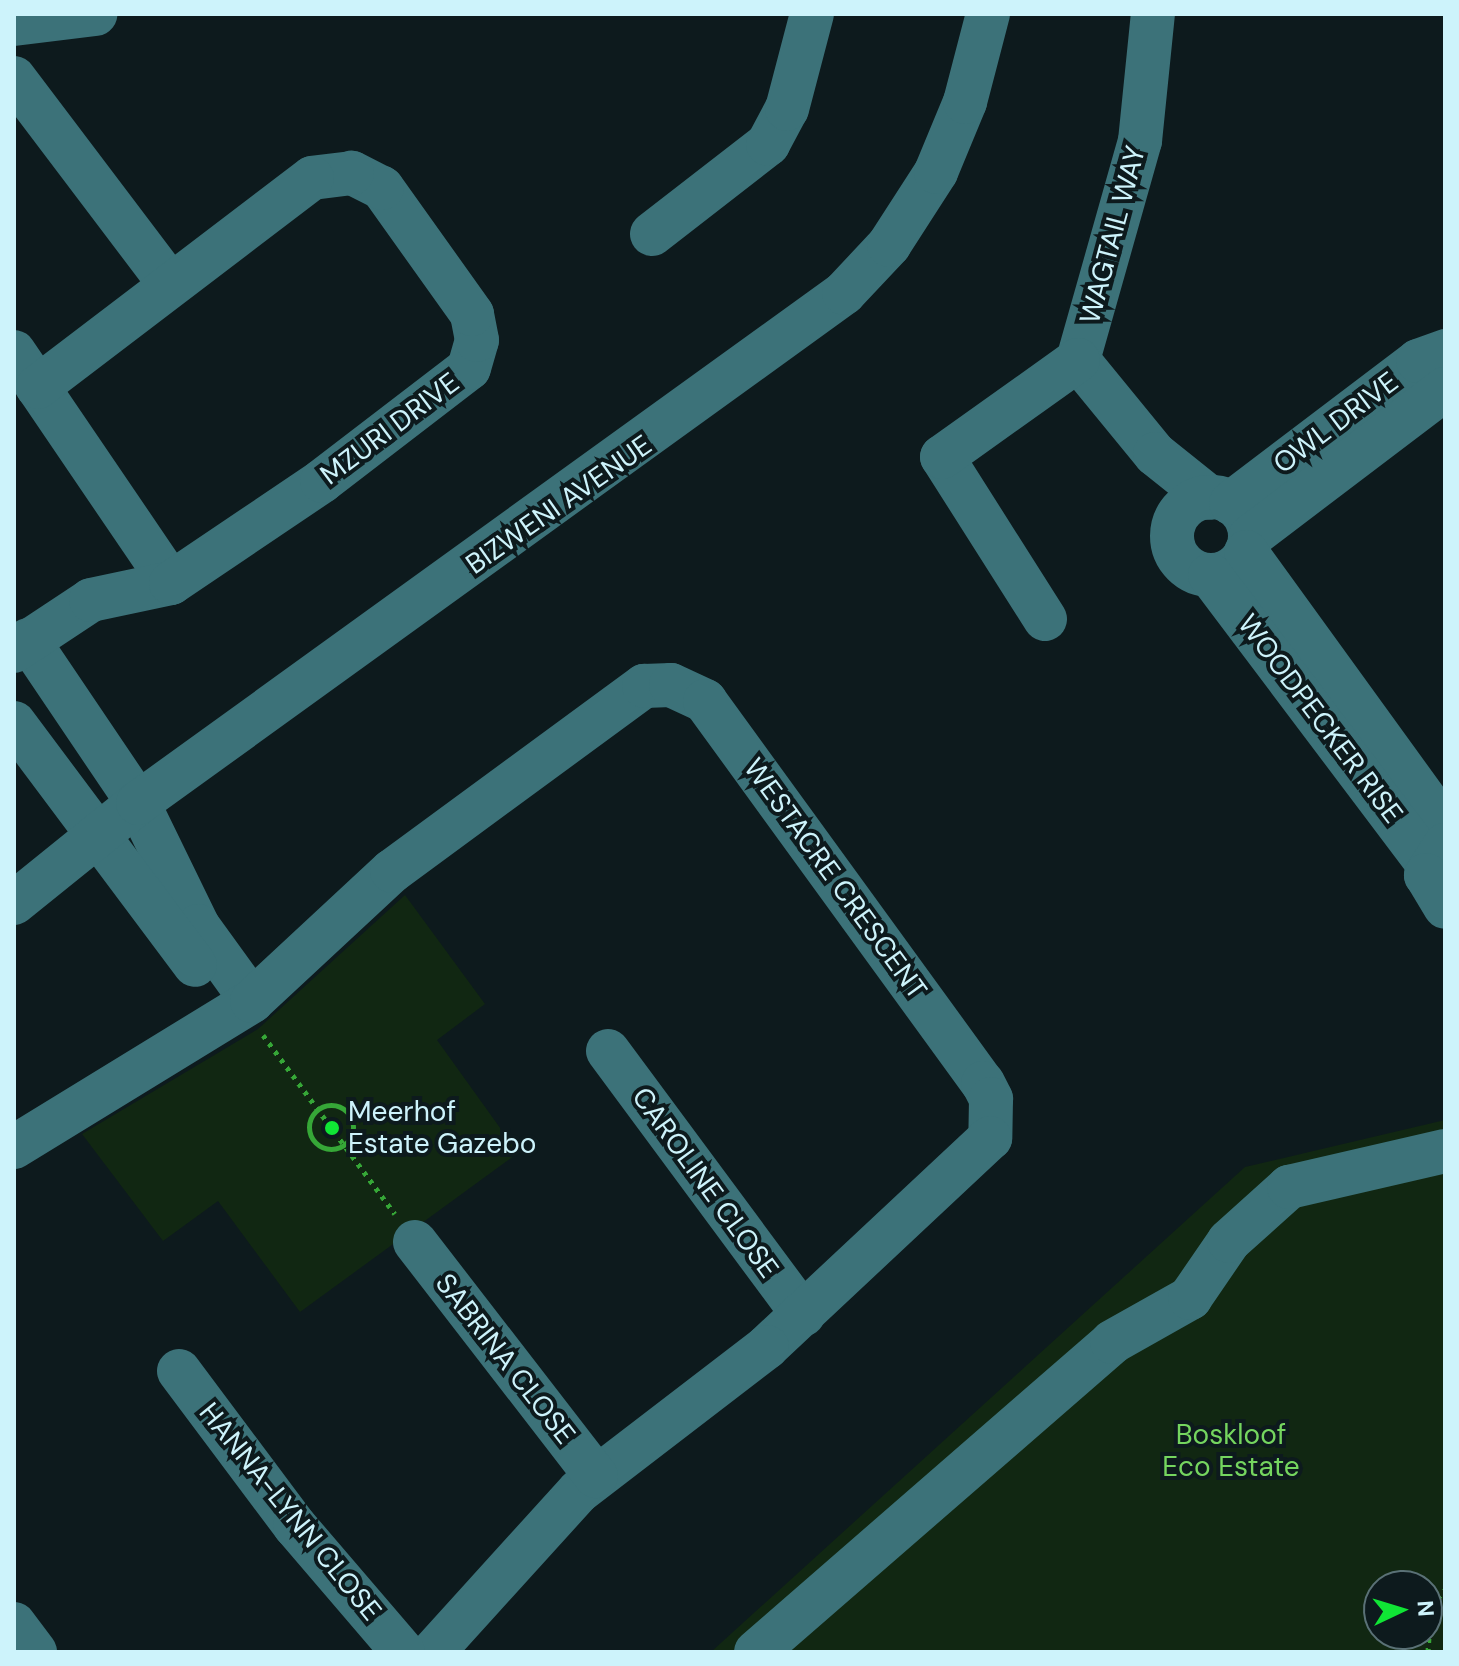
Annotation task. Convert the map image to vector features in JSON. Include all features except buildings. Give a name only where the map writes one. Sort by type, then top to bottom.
[{"type":"street","points":[[14,24],[95,14]]},
{"type":"street","points":[[652,234],[768,144],[787,109],[812,14]]},
{"type":"street","name":"BIZWENI AVENUE","points":[[14,903],[101,837],[138,803],[796,335],[844,293],[889,245],[936,172],[965,102],[988,14]]},
{"type":"street","name":"WAGTAIL WAY","points":[[1078,360],[1140,141],[1153,14]]},
{"type":"street","points":[[14,78],[170,284]]},
{"type":"street","name":"MZURI DRIVE","points":[[21,645],[91,600],[171,583],[322,481],[469,368],[477,340],[472,314],[382,188],[352,173],[312,178],[170,284],[26,370]]},
{"type":"street","name":"OWL DRIVE","points":[[1223,522],[1418,361],[1445,351]]},
{"type":"street","points":[[1045,619],[943,468],[946,452],[1078,360]]},
{"type":"street","name":"WOODPECKER RISE","points":[[1078,360],[1155,454],[1223,522],[1439,845]]},
{"type":"street","points":[[26,370],[97,465],[171,583]]},
{"type":"street","name":"OWL DRIVE","points":[[1223,522],[1445,389]]},
{"type":"street","points":[[1210,575],[1233,567],[1223,522]]},
{"type":"street","name":"WOODPECKER RISE","points":[[1223,522],[1179,558],[1210,575],[1439,845]]},
{"type":"street","points":[[21,645],[138,803],[242,1008]]},
{"type":"street","name":"WESTACRE CRESCENT","points":[[14,1147],[242,1008],[392,871],[632,694],[656,683],[688,689],[721,722],[991,1099],[990,1138],[973,1161],[803,1315],[596,1476],[433,1652]]},
{"type":"street","points":[[14,723],[101,837],[242,1008]]},
{"type":"street","points":[[1439,845],[1427,886],[1445,907]]},
{"type":"street","name":"CAROLINE CLOSE","points":[[608,1051],[803,1315]]},
{"type":"street","points":[[756,1652],[1112,1342],[1190,1298],[1229,1241],[1289,1187],[1445,1151]]},
{"type":"street","name":"SABRINA CLOSE","points":[[410,1235],[596,1476]]},
{"type":"street","name":"HANNA-LYNN CLOSE","points":[[179,1371],[295,1526],[403,1652]]},
{"type":"street","points":[[14,1624],[35,1652]]},
{"type":"path","points":[[272,1047],[410,1235]]},
{"type":"path","points":[[339,1106],[351,1117],[344,1145],[324,1149],[313,1141],[309,1121],[317,1109],[339,1106]]},
{"type":"path","points":[[1428,1652],[1431,1606],[1445,1590]]},
{"type":"green space","points":[[405,895],[485,1004],[437,1040],[518,1153],[300,1312],[218,1201],[163,1241],[82,1134],[258,1029]]},
{"type":"green space","name":"Boskloof Eco Estate","points":[[1445,1120],[1445,1652],[711,1652],[1245,1167]]},
{"type":"place","name":"Meerhof Estate Gazebo","points":[[332,1128]]}]
